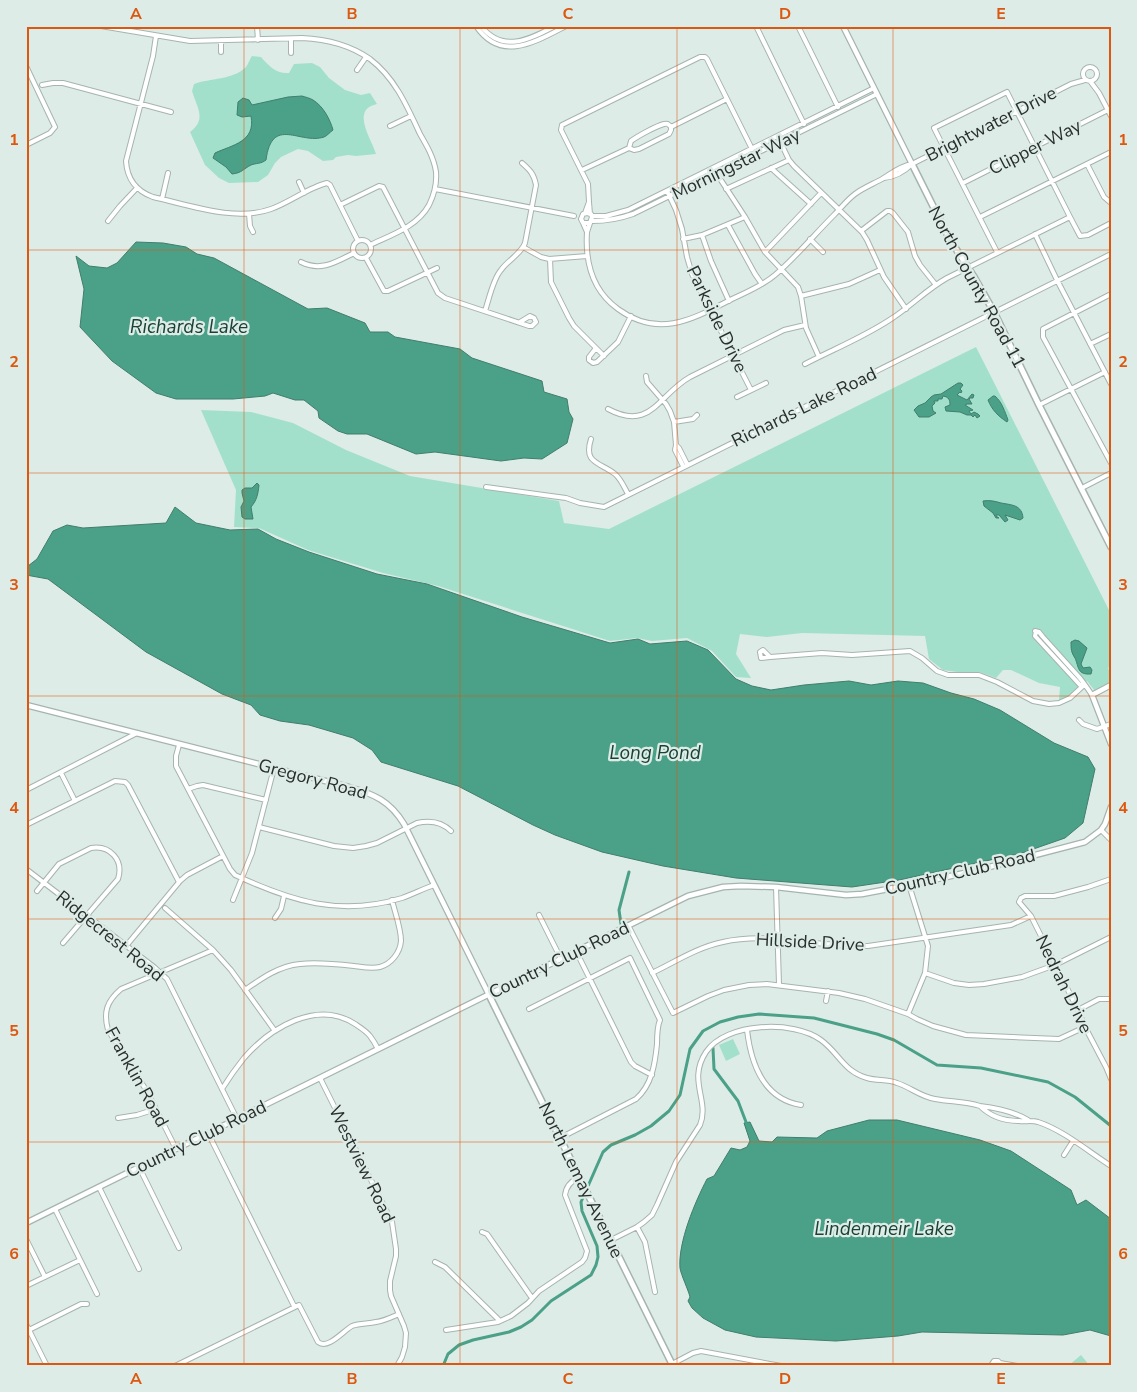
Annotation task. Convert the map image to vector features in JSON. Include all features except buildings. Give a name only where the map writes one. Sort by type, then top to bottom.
[{"type":"main road","name":"North County Road 11","points":[[912,164],[949,238],[994,312],[1111,547]]},
{"type":"main road","name":"North Lemay Avenue","points":[[489,995],[672,1365]]},
{"type":"street","points":[[101,26],[182,40],[310,38],[327,40],[366,57],[381,69],[394,83],[412,116],[433,161],[436,173],[435,189],[431,200],[425,211],[416,221],[370,245]]},
{"type":"street","points":[[258,26],[258,40]]},
{"type":"street","points":[[476,26],[484,37],[508,42],[542,36],[566,26]]},
{"type":"street","points":[[481,26],[495,40]]},
{"type":"street","points":[[542,36],[555,26]]},
{"type":"street","points":[[756,26],[806,129]]},
{"type":"street","points":[[798,26],[841,112]]},
{"type":"street","name":"North County Road 11","points":[[843,26],[912,164]]},
{"type":"street","points":[[156,36],[153,56],[126,161],[129,176],[137,188],[149,195],[162,199],[224,213],[249,214],[270,210],[327,183],[330,185],[358,241]]},
{"type":"street","points":[[291,39],[292,53]]},
{"type":"street","points":[[221,40],[221,52]]},
{"type":"street","points":[[357,70],[366,57]]},
{"type":"street","points":[[587,218],[589,202],[588,184],[561,130],[562,125],[700,57],[707,59],[752,149]]},
{"type":"street","points":[[26,66],[55,127],[50,133],[26,145]]},
{"type":"street","points":[[1099,93],[1096,74],[1093,68],[1086,68],[1083,74],[1099,93],[1111,116]]},
{"type":"street","name":"Brightwater Drive","points":[[1071,84],[1083,74]]},
{"type":"street","points":[[1088,80],[1096,78]]},
{"type":"street","name":"Brightwater Drive","points":[[587,218],[587,256],[592,275],[602,293],[614,306],[630,316],[654,323],[673,324],[692,319],[762,284],[781,269],[857,193],[884,178],[892,177],[907,170],[912,164],[1071,84],[1088,80]]},
{"type":"street","points":[[42,85],[63,84],[172,112]]},
{"type":"street","name":"Morningstar Way","points":[[587,218],[606,216],[628,210],[874,88]]},
{"type":"street","points":[[997,252],[934,128],[1007,92],[1080,236],[1088,235],[1111,223]]},
{"type":"street","name":"Morningstar Way","points":[[435,189],[574,216],[606,220],[621,218],[670,197],[877,94]]},
{"type":"street","points":[[582,170],[629,148],[639,149],[669,134],[671,127],[726,99]]},
{"type":"street","name":"Clipper Way","points":[[962,184],[1108,110]]},
{"type":"street","points":[[390,126],[412,116]]},
{"type":"street","points":[[629,148],[631,141],[653,129],[664,124],[668,124],[671,127]]},
{"type":"street","points":[[778,136],[789,160],[861,231],[888,284],[906,309]]},
{"type":"street","points":[[980,216],[1111,152]]},
{"type":"street","points":[[726,189],[789,160]]},
{"type":"street","points":[[485,311],[497,276],[523,247],[536,185],[532,171],[522,163]]},
{"type":"street","points":[[1087,164],[1104,197],[1111,203]]},
{"type":"street","points":[[713,168],[765,252],[794,282],[802,296],[805,325],[819,357]]},
{"type":"street","points":[[771,168],[811,204]]},
{"type":"street","points":[[162,199],[168,173]]},
{"type":"street","points":[[299,182],[304,193]]},
{"type":"street","points":[[340,206],[382,186],[438,294],[445,298],[520,322]]},
{"type":"street","points":[[108,221],[137,188]]},
{"type":"street","name":"Parkside Drive","points":[[667,191],[676,210],[692,274],[752,390]]},
{"type":"street","points":[[765,252],[821,193]]},
{"type":"street","points":[[861,231],[887,211],[893,212],[908,232],[920,265],[936,285]]},
{"type":"street","points":[[249,214],[250,226],[253,232]]},
{"type":"street","points":[[683,239],[702,235],[745,217]]},
{"type":"street","points":[[805,364],[871,331],[906,309],[936,285],[968,267],[1070,217]]},
{"type":"street","points":[[728,225],[762,284]]},
{"type":"street","points":[[1035,234],[1111,384]]},
{"type":"street","points":[[702,235],[711,261],[729,301]]},
{"type":"street","points":[[810,239],[823,252]]},
{"type":"street","points":[[365,240],[370,245],[371,251],[366,258],[358,258],[354,253],[354,245],[358,241],[365,240]]},
{"type":"street","points":[[523,247],[541,257],[550,259],[587,256]]},
{"type":"street","points":[[301,262],[315,266],[324,266],[333,264],[354,253]]},
{"type":"street","name":"Richards Lake Road","points":[[486,487],[566,498],[580,503],[604,507],[1111,254]]},
{"type":"street","points":[[366,258],[384,291],[388,291],[438,268]]},
{"type":"street","points":[[550,259],[551,282],[569,318],[574,326],[604,356]]},
{"type":"street","points":[[802,296],[849,284],[880,270]]},
{"type":"street","points":[[1111,294],[1043,328],[1043,337],[1111,463]]},
{"type":"street","points":[[596,348],[589,357],[591,362],[597,362],[618,342],[630,316]]},
{"type":"street","points":[[608,409],[621,415],[636,417],[651,410],[686,379],[784,330],[805,325]]},
{"type":"street","points":[[1090,344],[1111,334]]},
{"type":"street","points":[[1039,405],[1105,372]]},
{"type":"street","points":[[646,376],[647,382],[670,411],[674,422],[676,445],[679,448],[685,466]]},
{"type":"street","points":[[738,397],[766,383]]},
{"type":"street","points":[[674,422],[693,419],[697,415]]},
{"type":"street","points":[[591,439],[588,449],[592,459],[598,465],[618,477],[628,494]]},
{"type":"street","points":[[1082,488],[1111,473]]},
{"type":"street","points":[[1035,632],[1039,632],[1083,681],[1092,695],[1111,744]]},
{"type":"street","points":[[770,657],[822,653],[852,655],[910,651],[922,658],[937,671],[948,675],[979,675],[997,682],[1033,701],[1049,704],[1059,703],[1070,698],[1084,684]]},
{"type":"street","points":[[1092,695],[1111,685]]},
{"type":"street","name":"Gregory Road","points":[[26,705],[368,792],[388,804],[400,817],[489,995]]},
{"type":"street","points":[[1079,720],[1083,724],[1097,729],[1111,724]]},
{"type":"street","points":[[26,790],[137,733]]},
{"type":"street","points":[[179,745],[176,766],[230,869],[235,875],[284,896],[328,906],[379,903],[403,897],[434,885]]},
{"type":"street","points":[[233,900],[252,853],[274,768]]},
{"type":"street","points":[[61,773],[74,801]]},
{"type":"street","points":[[26,825],[115,781],[122,781],[128,784],[179,882]]},
{"type":"street","points":[[188,789],[203,785],[266,800]]},
{"type":"street","points":[[1111,807],[1101,830],[1111,840]]},
{"type":"street","points":[[259,827],[334,846],[353,848],[377,843],[417,823],[431,822],[446,826],[451,830]]},
{"type":"street","name":"Country Club Road","points":[[26,1223],[628,925],[701,892],[732,887],[776,886],[846,895],[862,894],[974,871],[1076,845],[1086,842],[1101,830]]},
{"type":"street","points":[[37,891],[59,864],[91,848],[105,848],[118,860],[120,868],[118,879],[64,943]]},
{"type":"street","points":[[126,946],[179,882],[187,875],[223,856]]},
{"type":"street","name":"Ridgecrest Road","points":[[26,869],[167,979],[237,1119]]},
{"type":"street","name":"Nedrah Drive","points":[[1111,879],[1054,896],[1022,896],[1020,900],[1020,904],[1031,916],[1085,1027],[1109,1065],[1111,1079]]},
{"type":"street","points":[[908,1014],[925,973],[928,946],[909,885]]},
{"type":"street","points":[[776,886],[779,984]]},
{"type":"street","points":[[275,918],[281,909],[284,896]]},
{"type":"street","points":[[245,990],[269,974],[298,964],[315,962],[367,968],[380,967],[388,963],[398,952],[401,939],[392,900]]},
{"type":"street","points":[[165,908],[213,950],[231,970],[275,1031]]},
{"type":"street","points":[[539,915],[561,959]]},
{"type":"street","name":"Hillside Drive","points":[[652,972],[706,946],[739,939],[778,939],[858,947],[1011,925],[1031,916]]},
{"type":"street","points":[[628,925],[673,1014],[708,996],[732,988],[758,984],[779,984],[866,999],[908,1014],[916,1019],[966,1035],[1059,1039],[1085,1027]]},
{"type":"street","points":[[925,973],[954,983],[977,985],[1022,977],[1055,965],[1111,937]]},
{"type":"street","name":"Franklin Road","points":[[176,1149],[148,1092],[108,1030],[105,1020],[107,1007],[114,995],[121,989],[213,950]]},
{"type":"street","points":[[576,951],[631,1062],[634,1066],[652,1075]]},
{"type":"street","points":[[529,1009],[630,958],[660,1020],[652,1075],[643,1093],[636,1099],[560,1138]]},
{"type":"street","points":[[826,1001],[828,991]]},
{"type":"street","points":[[1078,1010],[1099,1000],[1109,999]]},
{"type":"street","points":[[222,1089],[244,1058],[259,1043],[275,1031],[303,1017],[330,1015],[350,1021],[370,1036],[378,1050]]},
{"type":"street","points":[[610,1240],[637,1227],[649,1218],[655,1210],[676,1162],[700,1125],[703,1110],[698,1071],[703,1056],[718,1039],[730,1033],[747,1030],[770,1027],[808,1032],[827,1044],[842,1063],[858,1075],[899,1083],[929,1098],[968,1102],[999,1109],[1037,1122],[1051,1128],[1111,1166]]},
{"type":"street","points":[[747,1030],[752,1060],[765,1083],[778,1097],[801,1105]]},
{"type":"street","name":"Westview Road","points":[[320,1078],[392,1222],[396,1256],[390,1290],[404,1326],[406,1341],[402,1357],[397,1366]]},
{"type":"street","points":[[980,1106],[987,1113],[995,1117],[1016,1121],[1028,1120]]},
{"type":"street","points":[[118,1118],[156,1109]]},
{"type":"street","points":[[208,1133],[318,1342],[324,1344],[353,1326],[385,1320],[399,1314]]},
{"type":"street","points":[[1064,1155],[1073,1142]]},
{"type":"street","points":[[139,1167],[179,1248]]},
{"type":"street","points":[[446,1330],[500,1321],[511,1316],[539,1291],[586,1258],[587,1251],[565,1195],[569,1184],[579,1177]]},
{"type":"street","points":[[99,1187],[139,1269]]},
{"type":"street","points":[[56,1208],[97,1294]]},
{"type":"street","points":[[637,1227],[645,1242],[655,1292]]},
{"type":"street","points":[[482,1232],[487,1234],[532,1298]]},
{"type":"street","points":[[26,1239],[45,1277]]},
{"type":"street","points":[[26,1286],[80,1260]]},
{"type":"street","points":[[435,1262],[445,1267],[500,1321]]},
{"type":"street","points":[[29,1330],[81,1304],[86,1304]]},
{"type":"street","points":[[175,1366],[298,1306]]},
{"type":"street","points":[[26,1324],[47,1366]]},
{"type":"street","points":[[672,1365],[693,1353],[701,1351],[781,1366]]},
{"type":"street","points":[[994,1366],[992,1364],[994,1361],[998,1361],[999,1364],[1017,1366]]},
{"type":"shaded area","points":[[252,56],[261,57],[273,69],[284,73],[289,73],[294,64],[312,63],[320,67],[329,78],[345,90],[361,95],[370,93],[377,104],[367,109],[364,120],[376,154],[348,155],[323,161],[308,151],[298,149],[281,157],[268,175],[258,182],[229,183],[219,178],[205,165],[190,132],[198,123],[199,118],[198,108],[192,91],[194,84],[228,77],[241,71],[246,67]]},
{"type":"shaded area","points":[[976,347],[1111,614],[1111,666],[1108,668],[1111,674],[1111,682],[1095,691],[1087,681],[1066,698],[1059,700],[1060,687],[1039,683],[1011,670],[1003,670],[996,678],[980,672],[943,670],[929,659],[925,636],[802,633],[767,637],[740,634],[736,654],[751,678],[736,677],[712,651],[687,638],[652,641],[637,638],[610,641],[438,586],[383,573],[308,550],[259,528],[234,527],[236,490],[201,410],[251,412],[293,423],[346,450],[410,476],[559,501],[564,523],[609,529]]},
{"type":"shaded area","points":[[733,1039],[740,1054],[726,1061],[719,1045]]},
{"type":"shaded area","points":[[1081,1355],[1090,1366],[1068,1366]]},
{"type":"water","points":[[302,96],[317,103],[326,113],[333,130],[326,136],[306,138],[281,135],[274,139],[269,146],[266,160],[232,174],[213,158],[215,153],[235,145],[250,132],[252,125],[251,116],[242,117],[237,115],[238,102],[243,98],[249,100],[252,105]]},
{"type":"water","name":"Richards Lake","points":[[136,242],[163,243],[186,247],[197,254],[214,258],[308,309],[327,308],[365,323],[370,332],[388,332],[395,337],[460,349],[472,358],[542,381],[544,392],[567,399],[569,412],[573,419],[567,443],[542,459],[524,458],[501,461],[435,452],[416,454],[367,434],[347,434],[338,431],[319,418],[318,411],[304,400],[295,400],[273,393],[265,396],[233,399],[176,399],[156,393],[112,361],[80,327],[84,289],[76,256],[89,266],[107,268],[117,263]]},
{"type":"water","points":[[958,383],[963,385],[960,389],[961,393],[957,395],[967,400],[972,394],[974,395],[973,398],[969,399],[972,404],[965,405],[973,410],[969,411],[971,414],[974,412],[980,416],[977,418],[975,415],[973,417],[960,412],[946,411],[945,407],[950,405],[950,402],[948,398],[943,396],[942,399],[934,401],[935,403],[932,406],[933,411],[936,413],[929,417],[919,417],[914,410],[918,406],[934,395],[941,394]]},
{"type":"water","points":[[993,396],[1001,404],[1008,420],[1007,422],[990,404],[988,400]]},
{"type":"water","points":[[257,483],[259,485],[258,494],[251,507],[253,519],[245,519],[242,517],[241,507],[244,501],[242,490],[252,488]]},
{"type":"water","points":[[983,501],[994,501],[1016,506],[1021,510],[1023,518],[1020,520],[1005,515],[1008,520],[1005,522],[999,515],[996,516],[999,518],[996,518],[984,506]]},
{"type":"water","name":"Long Pond","points":[[175,507],[196,523],[230,530],[258,529],[276,539],[309,552],[377,574],[427,584],[522,617],[610,643],[638,639],[650,644],[687,641],[708,650],[736,679],[752,686],[771,690],[849,681],[871,685],[898,681],[923,683],[974,699],[1000,710],[1054,743],[1088,757],[1095,769],[1083,823],[1065,838],[1022,853],[899,880],[852,887],[736,878],[663,866],[602,852],[533,825],[458,786],[381,762],[372,750],[353,738],[309,725],[280,721],[260,715],[251,705],[222,694],[146,652],[48,579],[26,575],[26,565],[28,566],[37,559],[53,531],[67,525],[83,528],[166,523]]},
{"type":"water","points":[[1075,640],[1087,648],[1081,664],[1083,668],[1090,667],[1092,670],[1091,674],[1083,673],[1079,670],[1071,649],[1071,642]]},
{"type":"water","name":"Lindenmeir Lake","points":[[869,1120],[897,1120],[980,1140],[1011,1151],[1071,1190],[1077,1205],[1086,1200],[1111,1219],[1111,1336],[1090,1330],[1063,1335],[922,1332],[836,1341],[756,1337],[725,1330],[703,1318],[692,1308],[688,1301],[690,1297],[680,1268],[684,1234],[697,1199],[707,1179],[714,1176],[731,1148],[740,1150],[747,1147],[750,1141],[744,1123],[750,1122],[759,1141],[772,1142],[777,1137],[817,1138],[827,1131]]},
{"type":"waterway","points":[[621,924],[619,910],[629,872]]},
{"type":"waterway","points":[[443,1366],[448,1354],[459,1345],[521,1327],[532,1320],[551,1301],[591,1275],[598,1257],[597,1246],[582,1211],[581,1202],[603,1152],[611,1145],[651,1126],[669,1111],[680,1095],[690,1049],[703,1031],[720,1022],[759,1014],[814,1018],[877,1034],[894,1040],[937,1065],[981,1068],[1048,1082],[1075,1097],[1111,1126]]},
{"type":"waterway","points":[[713,1048],[714,1069],[738,1101],[746,1122]]}]
